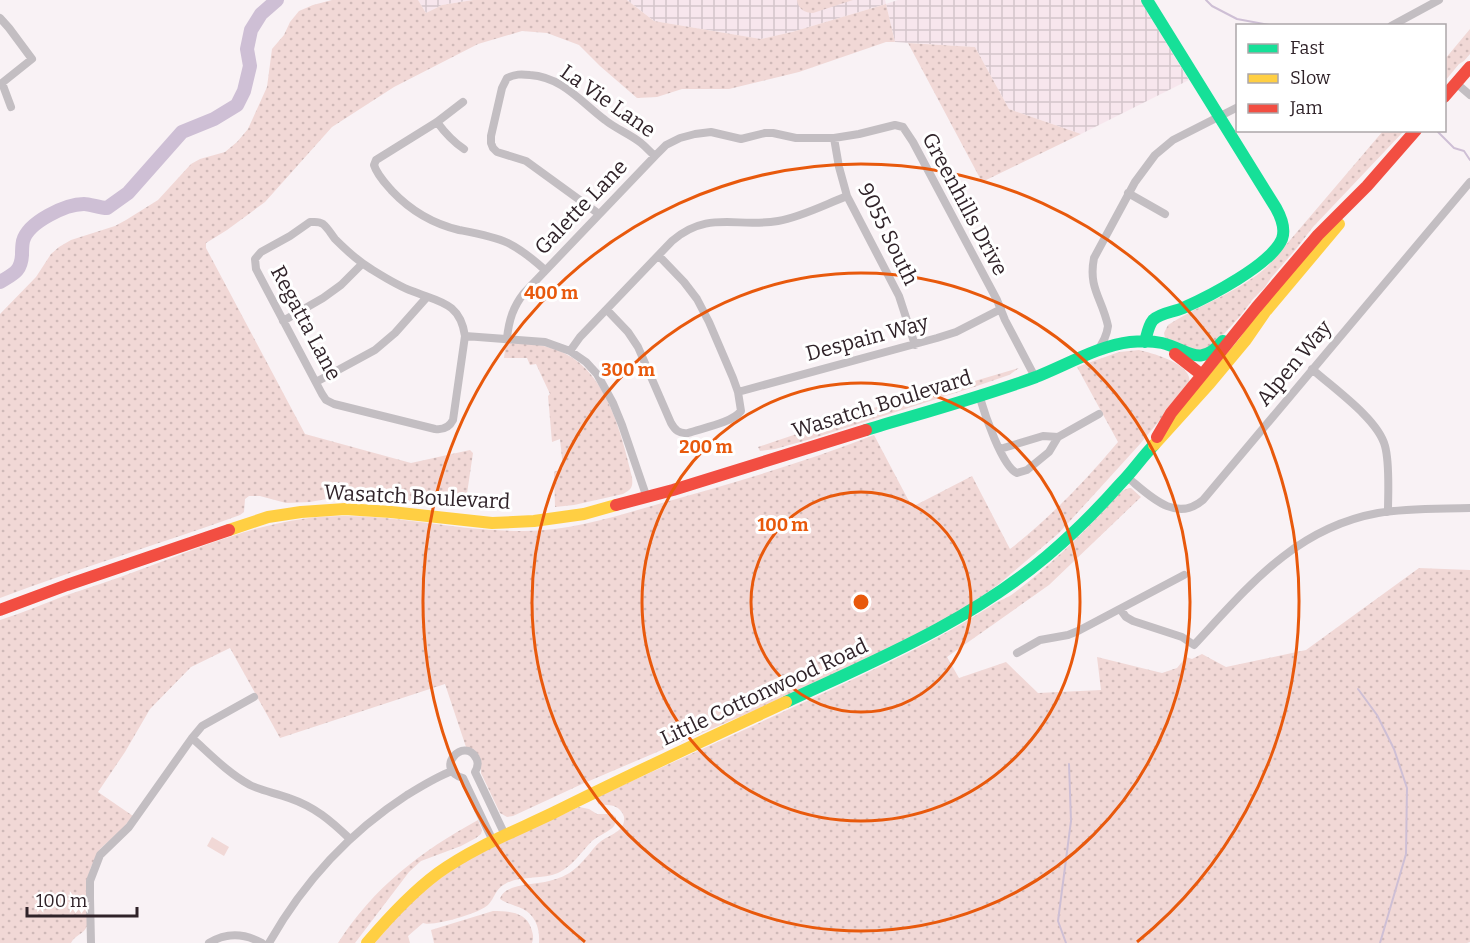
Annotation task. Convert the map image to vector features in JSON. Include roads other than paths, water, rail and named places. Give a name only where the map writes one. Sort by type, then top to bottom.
[{"type":"main road","points":[[1145,342],[1149,326],[1159,316],[1180,310],[1231,284],[1276,248],[1283,236],[1283,224],[1278,212],[1147,0]]},
{"type":"main road","points":[[1446,95],[1470,67]]},
{"type":"main road","name":"Wasatch Boulevard","points":[[0,610],[181,545],[248,523],[286,514],[321,510],[366,510],[476,522],[508,523],[584,514],[647,498],[979,395],[1035,377],[1118,343],[1162,343],[1190,355],[1204,354],[1216,348],[1261,310],[1326,241],[1367,186],[1414,132]]},
{"type":"main road","name":"Wasatch Boulevard","points":[[1145,342],[1175,354],[1206,379],[1245,341],[1261,310]]},
{"type":"main road","name":"Little Cottonwood Road","points":[[367,943],[393,913],[424,884],[456,861],[639,771],[856,671],[952,623],[999,593],[1035,566],[1083,524],[1155,444],[1171,413],[1206,379]]},
{"type":"street","points":[[1396,24],[1439,0]]},
{"type":"street","points":[[0,18],[32,59],[2,83],[11,106]]},
{"type":"street","name":"La Vie Lane","points":[[599,214],[534,166],[526,161],[497,152],[494,148],[491,136],[504,81],[513,75],[535,75],[563,85],[606,121],[641,143],[655,156]]},
{"type":"street","points":[[1456,83],[1470,95]]},
{"type":"street","points":[[463,102],[437,122],[376,160],[374,165],[382,179],[398,196],[427,218],[456,229],[489,236],[507,243],[521,250],[545,270]]},
{"type":"street","points":[[1097,351],[1107,332],[1106,320],[1093,286],[1093,263],[1097,250],[1128,193],[1143,169],[1160,150],[1173,140],[1236,108]]},
{"type":"street","points":[[437,122],[454,143],[464,148]]},
{"type":"street","name":"Greenhills Drive","points":[[711,132],[741,139],[765,133],[796,138],[834,138],[896,126],[903,127],[919,153],[1035,377]]},
{"type":"street","name":"Galette Lane","points":[[507,338],[512,310],[517,301],[655,156],[680,138],[711,132]]},
{"type":"street","name":"9055 South","points":[[834,138],[847,196],[896,290],[915,345]]},
{"type":"street","name":"Alpen Way","points":[[1127,477],[1154,499],[1167,506],[1184,510],[1203,500],[1470,182]]},
{"type":"street","points":[[1128,193],[1165,214]]},
{"type":"street","points":[[570,351],[672,241],[689,229],[699,225],[722,222],[779,221],[847,196]]},
{"type":"street","name":"Regatta Lane","points":[[362,264],[323,225],[315,222],[310,222],[261,252],[255,259],[256,268],[283,321],[322,394],[330,402],[441,430],[453,420],[465,336]]},
{"type":"street","points":[[608,310],[638,347],[676,431],[688,433],[736,417],[741,411],[738,392],[709,322],[697,299],[659,256]]},
{"type":"street","points":[[283,321],[323,298],[341,285],[362,264],[409,290],[447,304],[460,318],[465,336],[545,342],[570,351],[586,362],[605,386],[622,425],[647,498]]},
{"type":"street","points":[[316,382],[375,350],[395,333],[427,297]]},
{"type":"street","name":"Despain Way","points":[[738,392],[915,345],[956,332],[1001,309]]},
{"type":"street","points":[[1312,369],[1379,430],[1386,449],[1388,512]]},
{"type":"street","points":[[979,395],[989,427],[1011,469],[1017,473],[1027,470],[1049,452],[1058,437],[1099,414]]},
{"type":"street","points":[[1000,449],[1043,436],[1058,437]]},
{"type":"street","points":[[1120,609],[1126,617],[1133,621],[1182,637],[1194,645],[1253,582],[1286,554],[1327,529],[1351,520],[1400,510],[1470,508]]},
{"type":"street","points":[[1017,653],[1040,640],[1078,631],[1184,575]]},
{"type":"street","points":[[91,943],[90,881],[100,855],[129,827],[202,726],[254,697]]},
{"type":"street","points":[[192,738],[237,777],[251,786],[287,797],[318,811],[350,839]]},
{"type":"street","points":[[493,841],[463,778],[456,776],[452,771],[451,762],[457,753],[468,751],[475,756],[478,764],[476,772],[505,835]]},
{"type":"street","points":[[269,943],[304,890],[350,839],[395,803],[418,788],[452,771]]},
{"type":"street","points":[[209,943],[224,936],[234,935],[246,936],[262,943]]},
{"type":"waterway","points":[[0,282],[18,269],[26,234],[40,221],[49,215],[76,205],[86,204],[107,208],[128,193],[182,132],[214,119],[237,105],[244,91],[250,66],[247,49],[251,30],[261,14],[277,0]]},
{"type":"waterway","points":[[1206,0],[1212,6],[1237,19],[1264,24]]},
{"type":"waterway","points":[[1438,132],[1454,148],[1464,151],[1470,160]]},
{"type":"waterway","points":[[1358,689],[1377,715],[1394,749],[1407,788],[1406,854],[1380,943]]},
{"type":"waterway","points":[[1066,943],[1058,921],[1071,821],[1069,764]]}]
